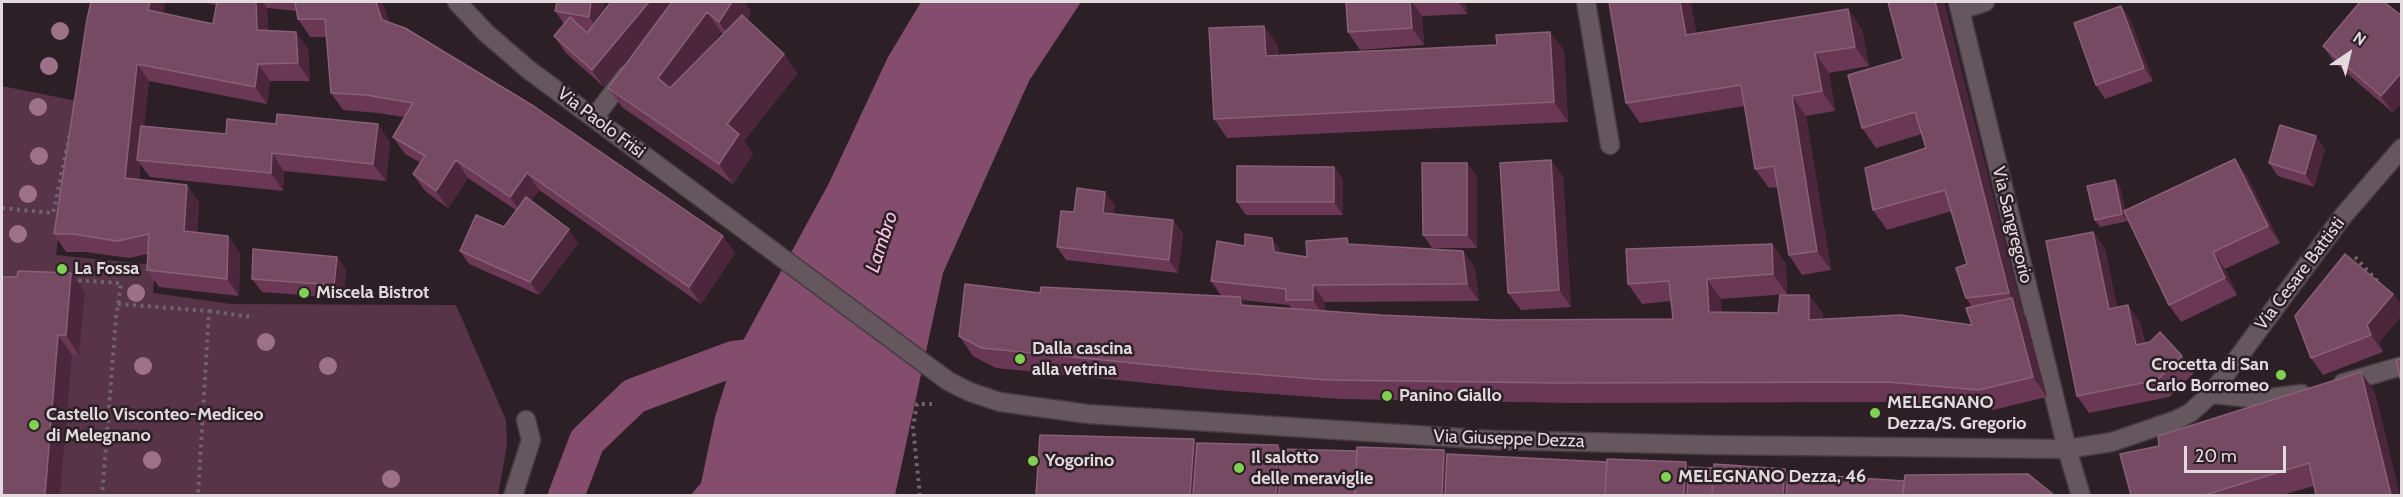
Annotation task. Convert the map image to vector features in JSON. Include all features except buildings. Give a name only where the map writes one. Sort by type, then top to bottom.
[{"type":"street","name":"Via Paolo Frisi","points":[[457,2],[502,48],[956,386]]},
{"type":"street","points":[[1586,2],[1610,145]]},
{"type":"street","points":[[1960,6],[1985,2]]},
{"type":"street","name":"Via Sangregorio","points":[[1960,6],[2067,449],[2081,495]]},
{"type":"street","points":[[594,118],[640,57]]},
{"type":"street","name":"Via Cesare Battisti","points":[[2067,449],[2112,442],[2160,427],[2190,413],[2211,394],[2327,237],[2402,148]]},
{"type":"street","points":[[2211,394],[2243,398],[2280,398],[2402,366]]},
{"type":"street","name":"Via Giuseppe Dezza","points":[[956,386],[1000,402],[1071,412],[1493,440],[2067,449]]},
{"type":"street","points":[[513,495],[531,440],[526,420]]},
{"type":"path","points":[[2,208],[53,213],[72,123]]},
{"type":"path","points":[[2355,257],[2386,290]]},
{"type":"path","points":[[65,280],[121,283],[102,495]]},
{"type":"path","points":[[118,304],[209,311],[251,317]]},
{"type":"path","points":[[198,495],[209,311]]},
{"type":"path","points":[[917,404],[913,427],[920,495]]},
{"type":"shaded area","points":[[2,86],[77,101],[56,255],[155,265],[153,293],[231,304],[456,305],[506,420],[507,445],[498,495],[2,495]]},
{"type":"water","name":"Lambro","points":[[921,2],[1081,2],[1029,81],[943,273],[895,495],[690,496],[701,483],[715,417],[733,359],[829,183],[888,57]]},
{"type":"waterway","points":[[566,496],[587,441],[634,396],[733,359],[782,354]]},
{"type":"place","name":"La Fossa","points":[[62,269]]},
{"type":"place","name":"Miscela Bistrot","points":[[304,293]]},
{"type":"place","name":"Dalla cascina alla vetrina","points":[[1020,359]]},
{"type":"place","name":"Crocetta di San Carlo Borromeo","points":[[2281,375]]},
{"type":"place","name":"Panino Giallo","points":[[1387,396]]},
{"type":"place","name":"MELEGNANO Dezza/S. Gregorio","points":[[1875,413]]},
{"type":"place","name":"Castello Visconteo-Mediceo di Melegnano","points":[[34,425]]},
{"type":"place","name":"Yogorino","points":[[1033,461]]},
{"type":"place","name":"Il salotto delle meraviglie","points":[[1239,468]]},
{"type":"place","name":"MELEGNANO Dezza, 46","points":[[1666,477]]}]
